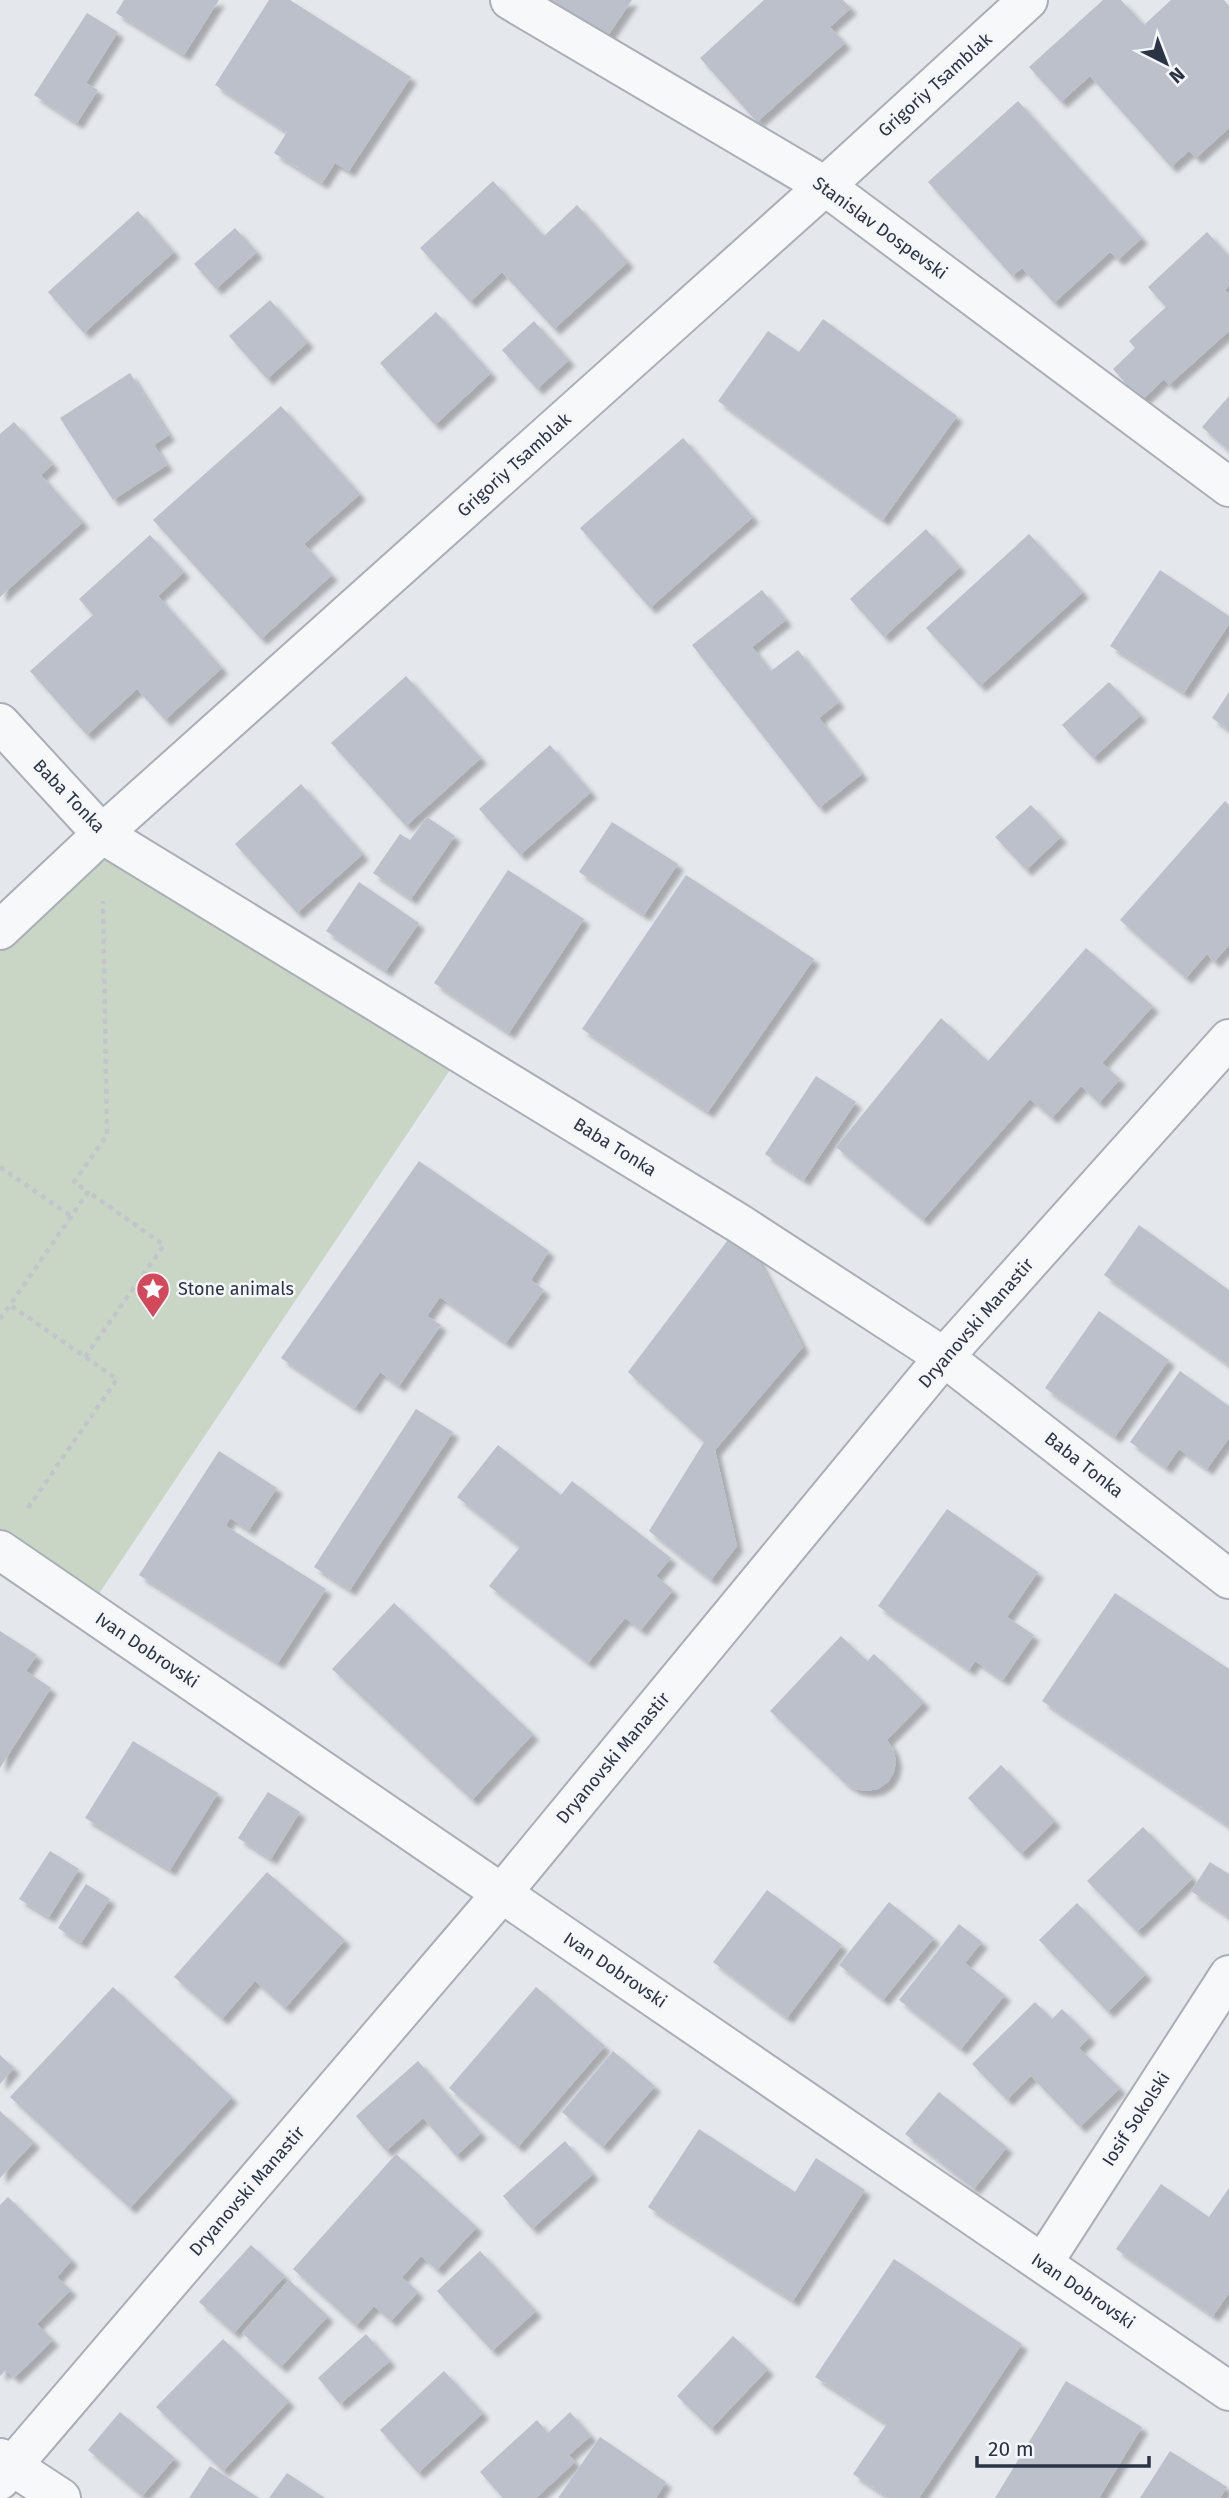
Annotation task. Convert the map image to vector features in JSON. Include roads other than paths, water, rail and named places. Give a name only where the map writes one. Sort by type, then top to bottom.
[{"type":"street","name":"Stanislav Dospevski","points":[[510,0],[825,186],[1229,487]]},
{"type":"street","name":"Grigoriy Tsamblak","points":[[0,930],[102,834],[825,186],[1028,0]]},
{"type":"street","name":"Baba Tonka","points":[[0,723],[102,834],[740,1224],[944,1357],[1229,1579]]},
{"type":"street","name":"Dryanovski Manastir","points":[[4,2468],[502,1893],[944,1357],[1229,1039]]},
{"type":"street","name":"Ivan Dobrovski","points":[[0,1550],[1229,2391]]},
{"type":"street","name":"Iosif Sokolski","points":[[1043,2263],[1229,1975]]},
{"type":"street","points":[[4,2468],[61,2498]]},
{"type":"place","name":"Stone animals","points":[[153,1319]]}]
